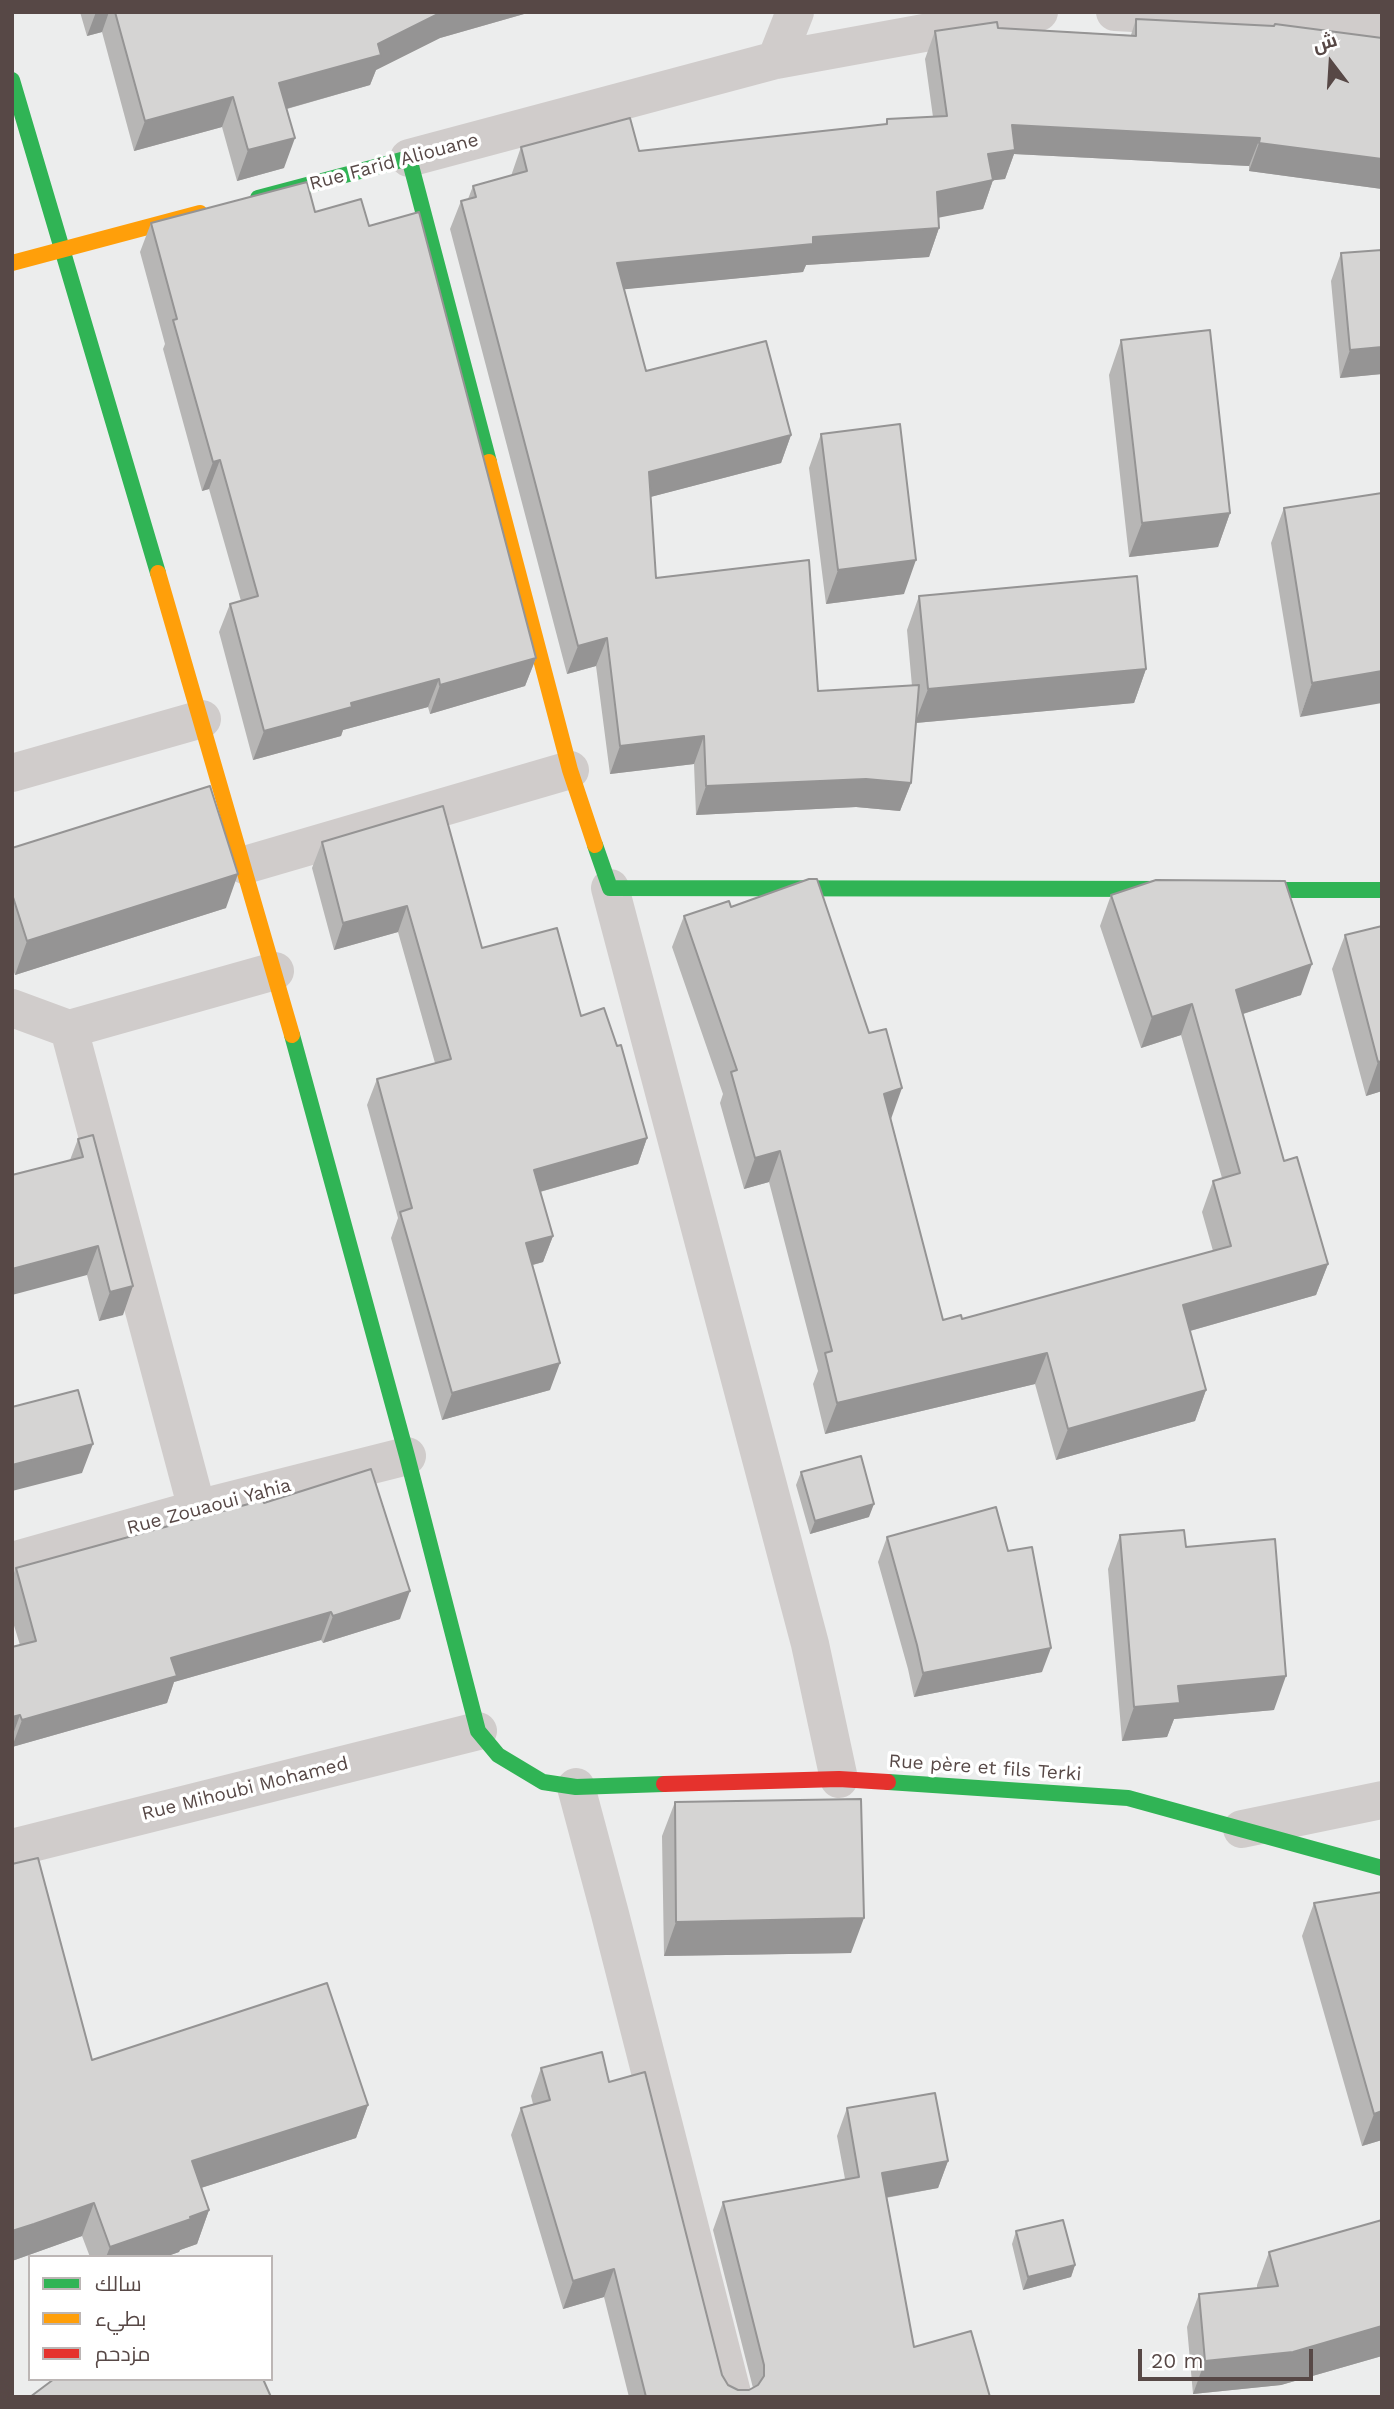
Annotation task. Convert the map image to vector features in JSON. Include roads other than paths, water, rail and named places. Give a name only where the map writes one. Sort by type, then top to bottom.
[{"type":"street","points":[[776,60],[795,12]]},
{"type":"street","name":"Rue Farid Aliouane","points":[[236,204],[776,60],[1039,12]]},
{"type":"street","points":[[1115,12],[1337,18],[1382,30]]},
{"type":"street","points":[[12,80],[245,864],[407,1456],[478,1731]]},
{"type":"street","points":[[409,158],[570,770],[610,888],[803,1618],[839,1779]]},
{"type":"street","points":[[12,263],[210,211]]},
{"type":"street","points":[[12,773],[202,719]]},
{"type":"street","points":[[245,864],[570,770]]},
{"type":"street","points":[[610,888],[1382,890]]},
{"type":"street","points":[[12,1008],[69,1029],[275,971]]},
{"type":"street","points":[[69,1029],[197,1509]]},
{"type":"street","name":"Rue Zouaoui Yahia","points":[[12,1562],[197,1509],[407,1456]]},
{"type":"street","name":"Rue père et fils Terki","points":[[478,1731],[498,1755],[543,1782],[576,1787],[839,1779],[1128,1798],[1382,1868]]},
{"type":"street","name":"Rue Mihoubi Mohamed","points":[[12,1848],[478,1731]]},
{"type":"street","points":[[576,1787],[733,2397]]},
{"type":"street","points":[[1242,1829],[1382,1800]]}]
